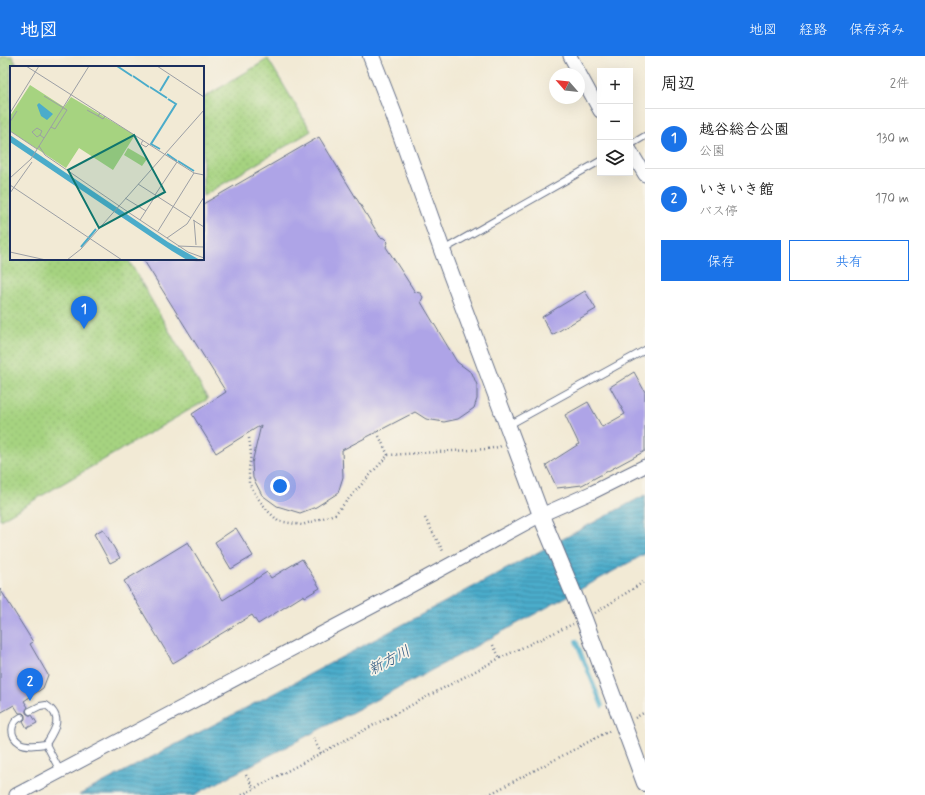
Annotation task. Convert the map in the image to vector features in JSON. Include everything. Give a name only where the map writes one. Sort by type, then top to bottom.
[{"type":"street","points":[[371,56],[510,433],[584,619],[645,783]]},
{"type":"street","points":[[570,56],[597,106]]},
{"type":"street","points":[[633,155],[645,175]]},
{"type":"street","points":[[16,795],[450,564],[543,519],[645,466]]},
{"type":"lane","points":[[633,142],[645,136]]},
{"type":"lane","points":[[442,250],[597,163]]},
{"type":"lane","points":[[510,433],[645,350]]},
{"type":"lane","points":[[30,711],[46,705],[52,709],[56,716],[57,725],[46,744]]},
{"type":"lane","points":[[21,717],[13,724],[12,730],[14,737],[21,743],[32,745],[46,744]]},
{"type":"lane","points":[[46,744],[60,771]]},
{"type":"path","points":[[249,438],[251,452],[249,483],[257,497],[268,511],[278,520],[302,525],[335,514],[388,455],[498,448],[510,433]]},
{"type":"path","points":[[379,436],[388,455]]},
{"type":"path","points":[[425,518],[450,564]]},
{"type":"path","points":[[242,795],[500,658],[593,615],[645,581]]},
{"type":"path","points":[[493,644],[500,658]]},
{"type":"path","points":[[488,795],[623,724]]},
{"type":"path","points":[[313,738],[321,753]]},
{"type":"path","points":[[246,775],[254,789]]},
{"type":"green space","points":[[4,56],[12,56],[17,66],[10,66],[10,260],[129,260],[208,399],[0,520],[0,58]]},
{"type":"green space","points":[[268,59],[311,131],[204,195],[204,97]]},
{"type":"water","name":"新方川","points":[[645,495],[645,554],[410,682],[194,795],[79,795],[284,688]]},
{"type":"building","points":[[319,137],[380,237],[384,238],[388,242],[386,247],[415,292],[420,293],[423,297],[421,302],[457,362],[472,373],[477,385],[477,399],[474,408],[458,419],[444,422],[426,419],[415,412],[342,450],[343,477],[338,493],[316,507],[300,513],[277,506],[262,495],[253,478],[252,463],[261,425],[216,453],[192,414],[226,392],[144,260],[204,260],[204,203]]},
{"type":"building","points":[[585,291],[596,309],[552,335],[542,317]]},
{"type":"building","points":[[634,372],[645,392],[645,451],[582,485],[557,488],[546,465],[579,444],[565,415],[588,402],[602,427],[625,414],[610,387]]},
{"type":"building","points":[[236,528],[253,556],[231,569],[215,542]]},
{"type":"building","points":[[103,529],[120,558],[110,563],[94,534]]},
{"type":"building","points":[[188,542],[223,600],[267,572],[271,578],[302,559],[320,588],[305,597],[304,595],[258,624],[252,615],[173,663],[124,581]]},
{"type":"building","points":[[0,589],[33,642],[30,644],[48,675],[43,688],[24,701],[28,707],[26,713],[32,715],[37,723],[27,728],[23,721],[25,719],[25,715],[23,713],[19,713],[14,705],[0,713]]},
{"type":"waterway","points":[[576,641],[602,706]]},
{"type":"place","name":"越谷総合公園","points":[[84,329]]},
{"type":"place","name":"いきいき館","points":[[30,701]]}]
